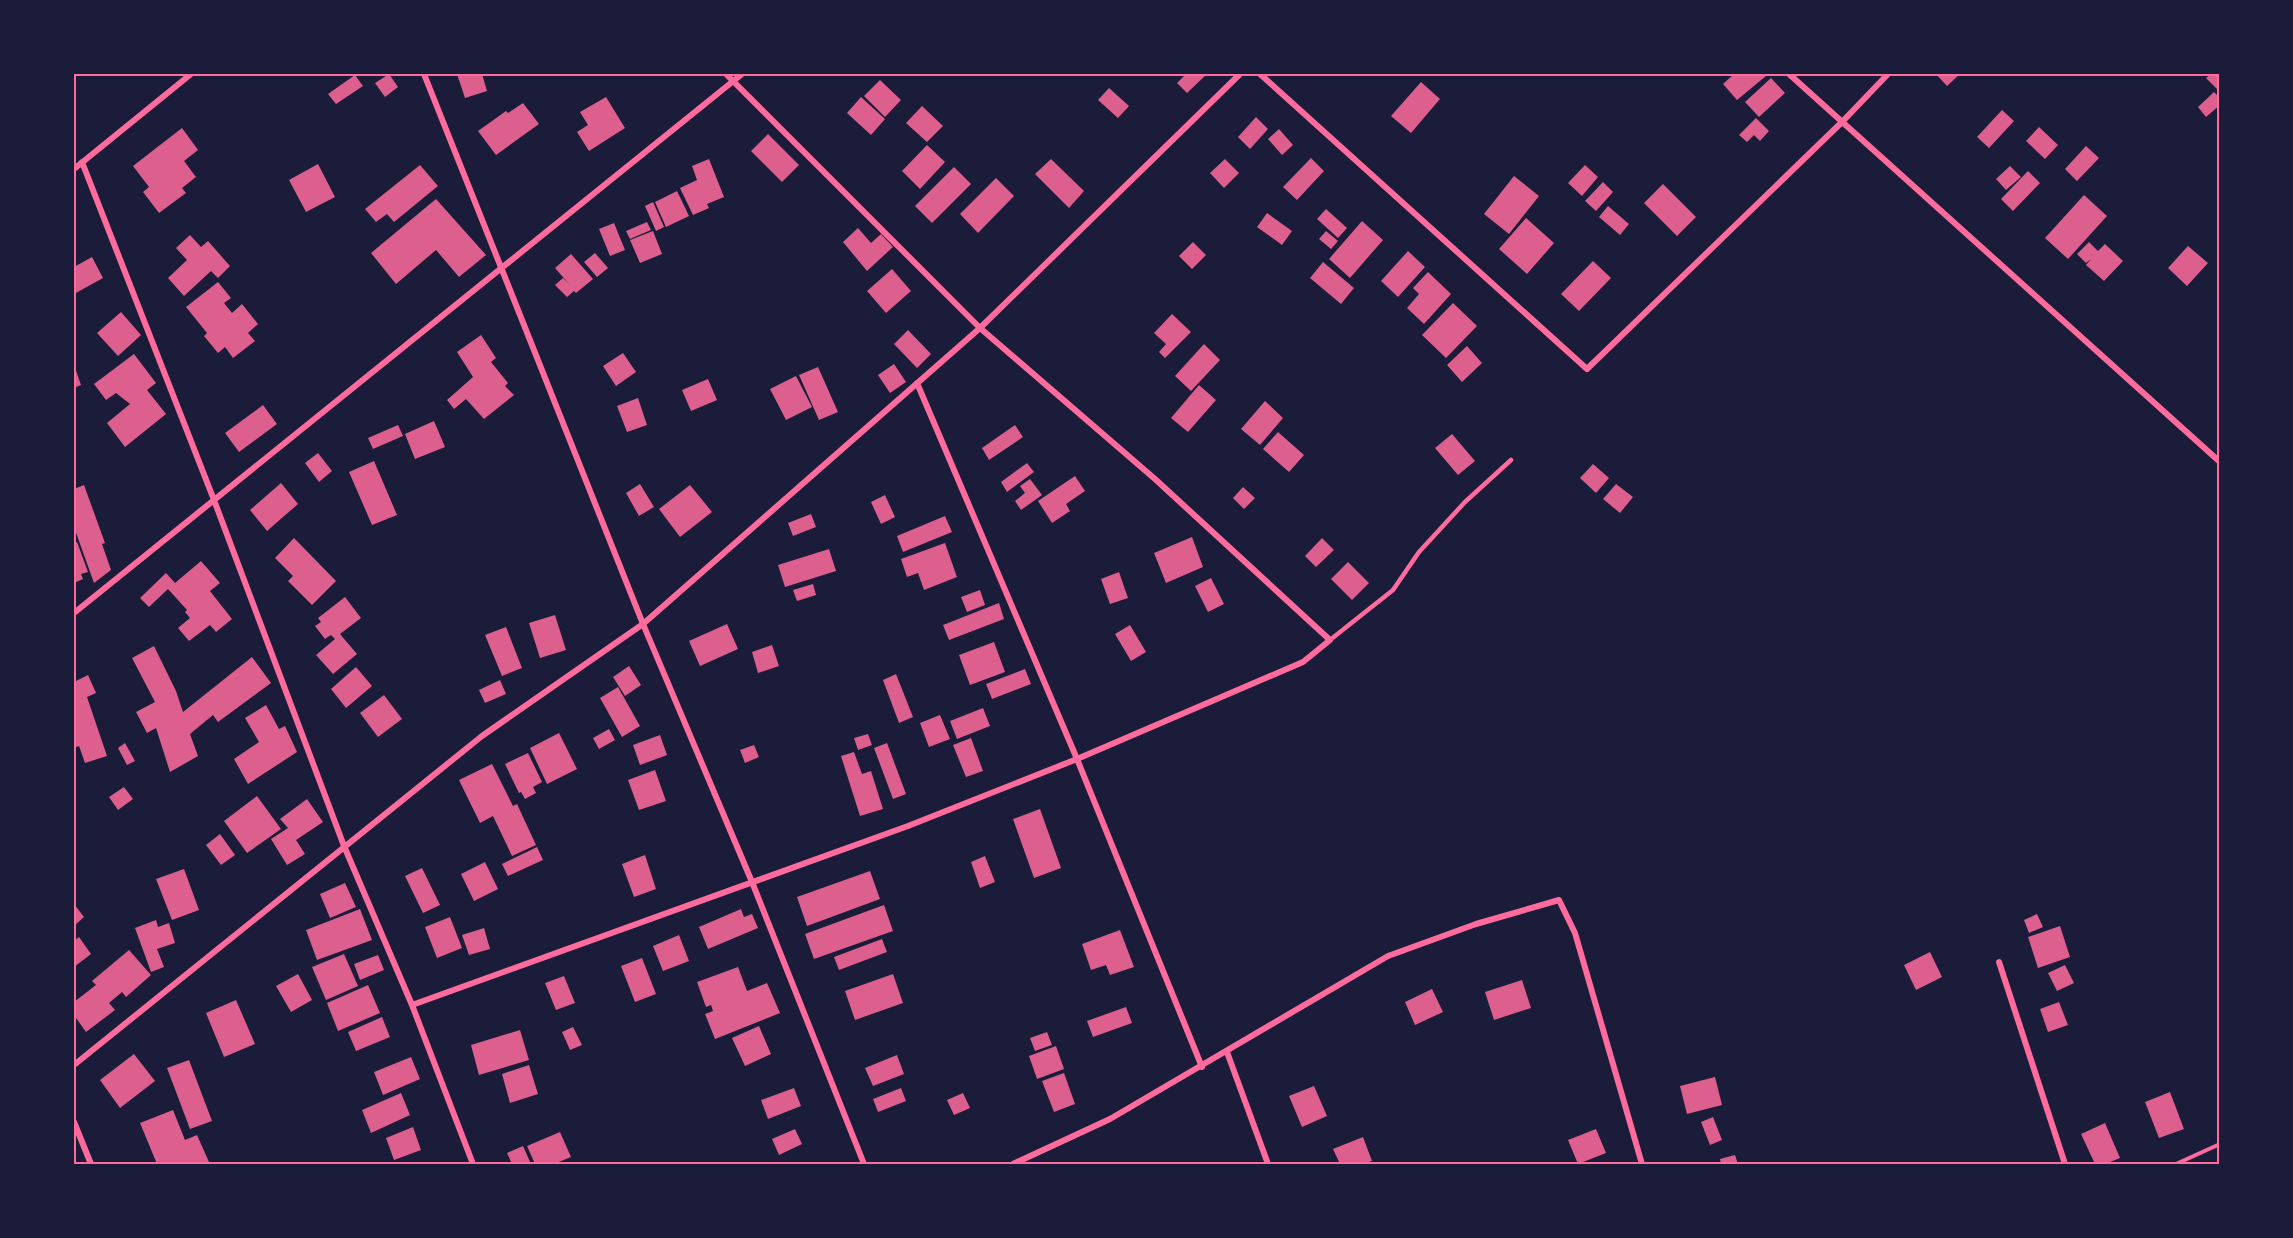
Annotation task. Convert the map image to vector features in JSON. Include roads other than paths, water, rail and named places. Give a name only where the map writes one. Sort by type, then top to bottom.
[{"type":"street","points":[[74,169],[191,74]]},
{"type":"street","points":[[424,74],[643,624],[752,882],[864,1164]]},
{"type":"street","points":[[412,1005],[908,826],[1077,759],[1303,662],[1330,640],[1155,480],[980,328],[726,74]]},
{"type":"street","points":[[74,613],[742,74]]},
{"type":"street","points":[[74,1065],[482,736],[643,624],[980,328],[1240,74]]},
{"type":"street","points":[[1260,74],[1587,369],[1842,122],[1888,74]]},
{"type":"street","points":[[1789,74],[2220,462]]},
{"type":"street","points":[[82,162],[214,500],[344,846],[412,1005],[473,1164]]},
{"type":"street","points":[[917,383],[1077,759],[1202,1066]]},
{"type":"street","points":[[1013,1164],[1110,1119],[1388,956],[1476,924],[1559,900],[1575,933],[1642,1164]]},
{"type":"street","points":[[2000,962],[2066,1164]]},
{"type":"street","points":[[1227,1052],[1268,1164]]},
{"type":"street","points":[[74,1122],[91,1164]]},
{"type":"lane","points":[[1330,640],[1393,590],[1419,552],[1465,502],[1511,460]]}]
